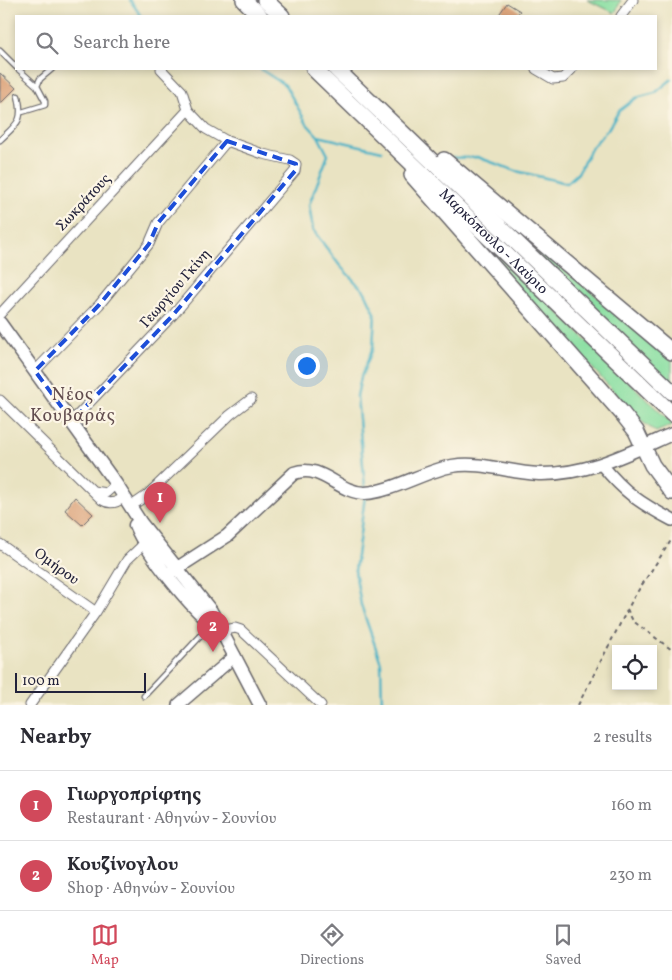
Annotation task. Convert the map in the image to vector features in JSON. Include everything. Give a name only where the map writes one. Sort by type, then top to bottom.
[{"type":"highway","points":[[244,0],[259,15]]},
{"type":"highway","points":[[265,0],[281,15]]},
{"type":"highway","name":"Μαρκόπουλο - Λαύριο","points":[[315,70],[672,414]]},
{"type":"highway","name":"Μαρκόπουλο - Λαύριο","points":[[337,70],[672,392]]},
{"type":"highway","points":[[378,109],[395,117],[672,352]]},
{"type":"highway","points":[[396,148],[417,182],[622,412],[636,431],[656,470],[672,492]]},
{"type":"main road","points":[[0,323],[116,484],[127,502],[136,528],[172,571],[211,611],[217,628],[235,656],[260,705]]},
{"type":"main road","points":[[172,571],[227,536],[294,472],[313,470],[358,492],[373,491],[452,466],[475,465],[539,474],[602,465],[668,436]]},
{"type":"street","points":[[622,15],[633,0]]},
{"type":"street","points":[[35,371],[105,297],[149,244],[158,223],[227,141],[206,129],[188,110],[182,91],[162,70]]},
{"type":"street","points":[[538,70],[553,79],[563,78],[571,70]]},
{"type":"street","name":"Σωκράτους","points":[[0,314],[188,110]]},
{"type":"street","name":"Γεωργίου Γκίνη","points":[[72,421],[173,315],[295,171],[296,164],[290,160],[263,154],[227,141]]},
{"type":"street","points":[[0,400],[102,500],[110,503],[127,502],[146,496],[230,415],[251,399]]},
{"type":"street","points":[[602,465],[618,485],[639,503],[672,520]]},
{"type":"street","points":[[93,491],[106,493],[116,484]]},
{"type":"street","points":[[30,705],[96,612],[127,560],[148,540]]},
{"type":"street","name":"Ομήρου","points":[[0,544],[96,612]]},
{"type":"street","points":[[217,628],[241,630],[321,705]]},
{"type":"street","points":[[178,705],[235,656]]},
{"type":"lane","points":[[0,51],[15,66]]},
{"type":"lane","points":[[19,70],[37,86],[45,101],[45,105],[22,112]]},
{"type":"lane","points":[[37,86],[40,80],[51,70]]},
{"type":"lane","points":[[0,140],[17,124],[22,112],[18,96]]},
{"type":"lane","points":[[144,696],[217,628]]},
{"type":"path","points":[[578,705],[627,609],[672,539]]},
{"type":"path","points":[[627,609],[633,621],[672,650]]},
{"type":"highlighted area","points":[[227,141],[296,164],[295,171],[173,315],[72,421],[35,371],[99,305],[149,244],[158,223]]},
{"type":"green space","points":[[587,0],[621,0],[615,13]]},
{"type":"green space","points":[[458,181],[672,359],[672,387]]},
{"type":"green space","points":[[431,188],[672,425],[656,432],[640,420],[429,190]]},
{"type":"building","points":[[507,3],[520,11],[517,15],[499,15]]},
{"type":"building","points":[[0,73],[16,88],[0,104]]},
{"type":"building","points":[[75,497],[93,514],[82,525],[65,510]]},
{"type":"waterway","points":[[130,0],[140,15]]},
{"type":"waterway","points":[[262,70],[285,85],[307,124],[318,136],[382,151]]},
{"type":"waterway","points":[[452,158],[477,157],[516,171],[567,183],[578,173],[592,147],[608,129],[619,111],[636,98],[655,93],[672,79]]},
{"type":"waterway","points":[[318,136],[328,155],[309,205],[313,230],[340,266],[365,292],[375,313],[373,348],[361,377],[357,396],[365,488]]},
{"type":"waterway","points":[[365,496],[355,571],[361,605],[381,663],[382,705]]},
{"type":"place","name":"Γιωργοπρίφτης","points":[[160,523]]},
{"type":"place","name":"Κουζίνογλου","points":[[213,652]]},
{"type":"district","name":"Νέος Κουβαράς","points":[[73,405]]}]
